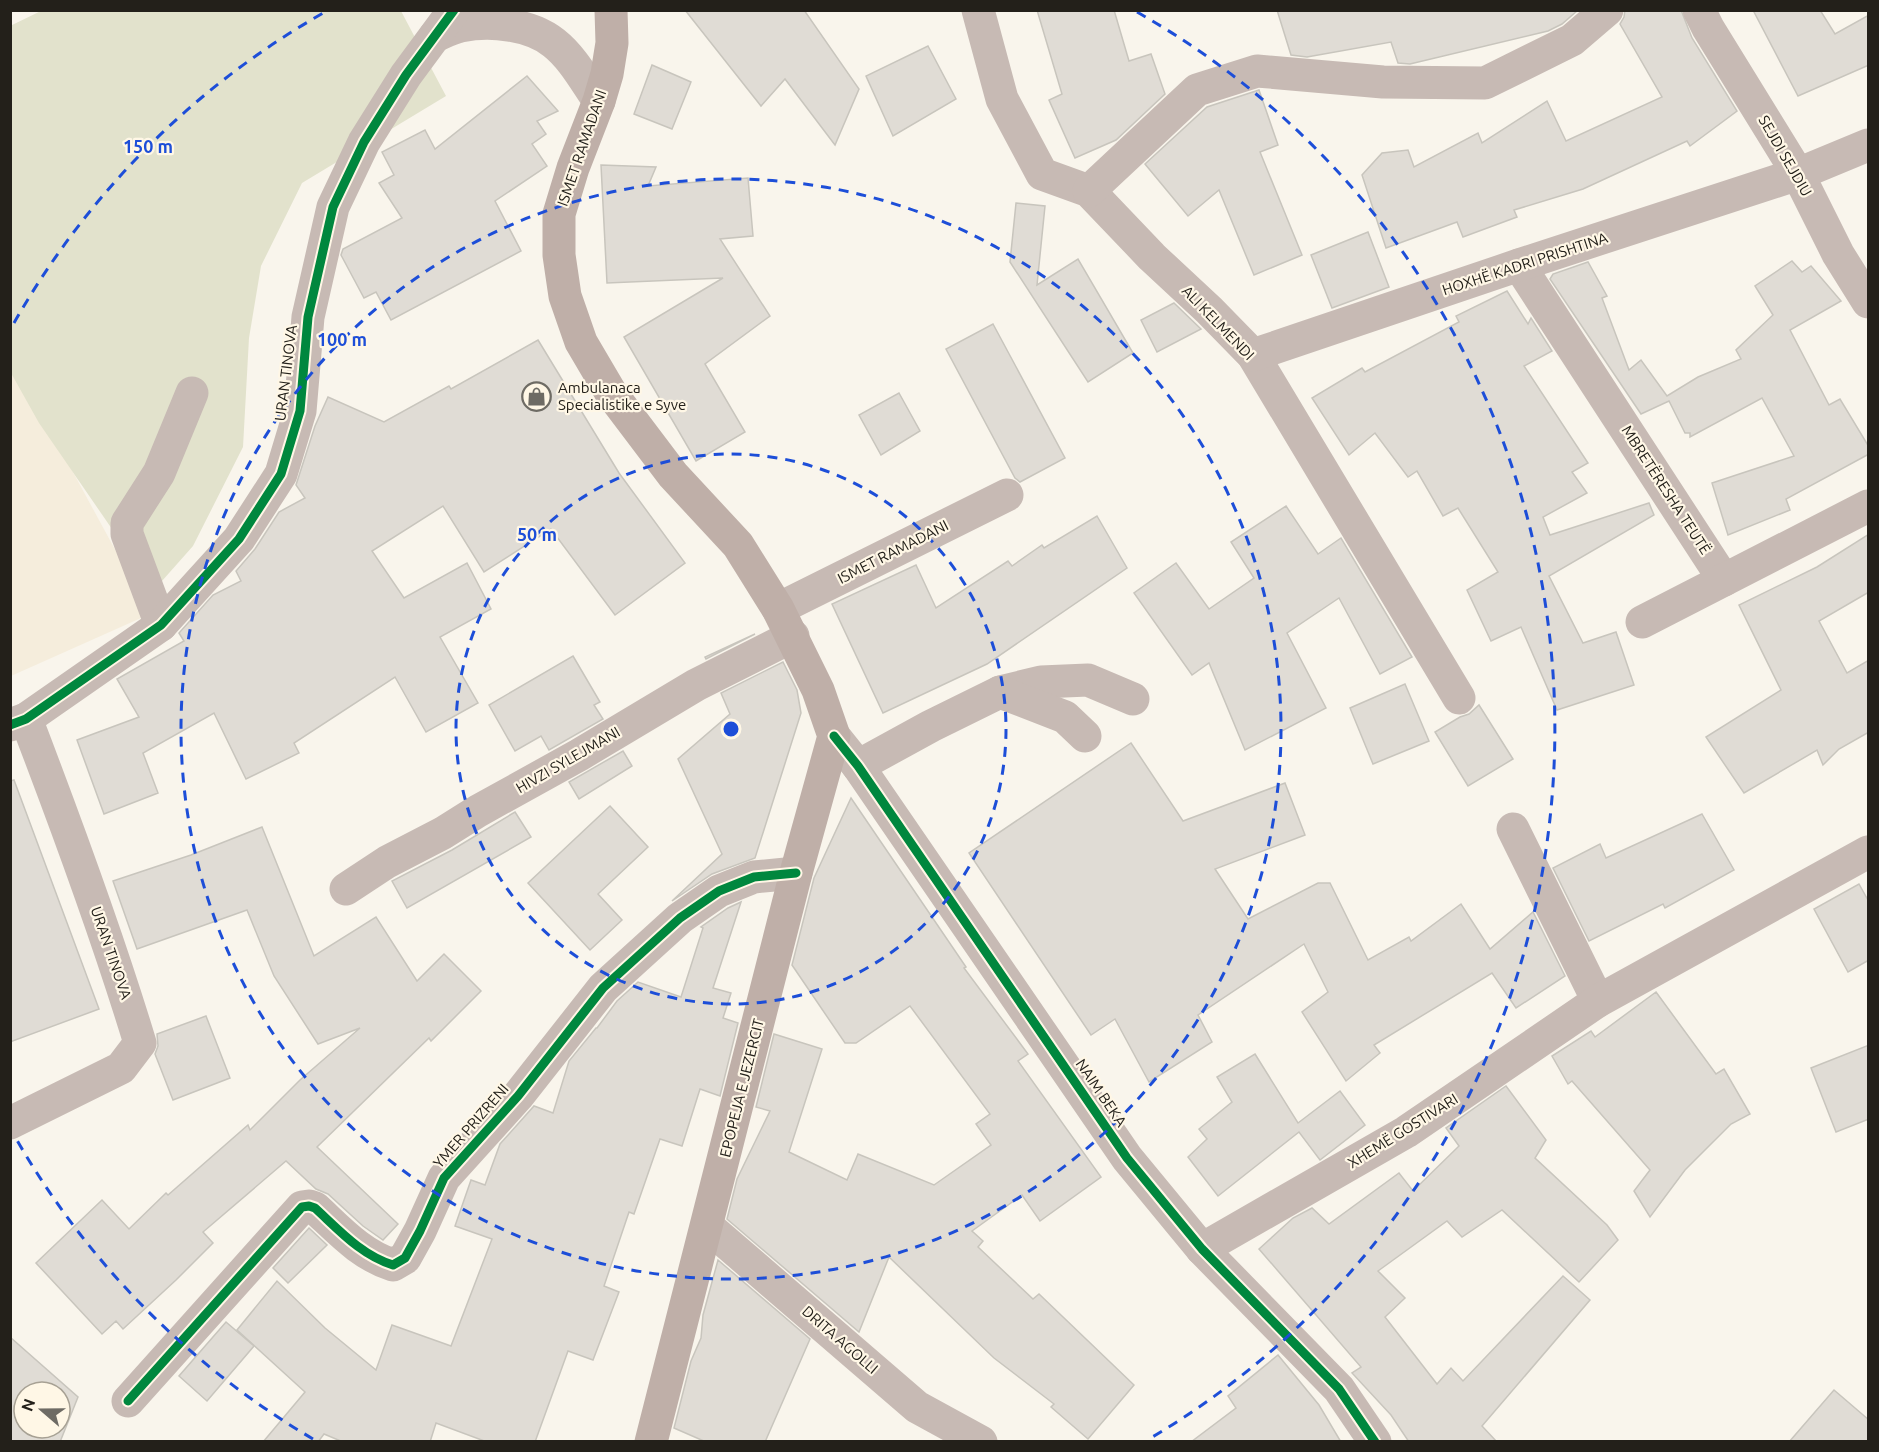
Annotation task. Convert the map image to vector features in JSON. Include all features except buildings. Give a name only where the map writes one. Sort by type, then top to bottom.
[{"type":"main road","name":"ISMET RAMADANI","points":[[612,12],[612,43],[607,74],[559,214],[559,255],[565,296],[581,342],[611,393],[673,475],[738,545],[786,623],[818,690],[834,736]]},
{"type":"main road","name":"EPOPEJA E JEZERCIT","points":[[651,1442],[796,873],[834,736]]},
{"type":"street","name":"ALI KELMENDI","points":[[978,10],[1002,99],[1042,174],[1089,191],[1152,257],[1253,355],[1458,698]]},
{"type":"street","points":[[1089,191],[1197,90],[1257,71],[1383,82],[1485,82],[1572,40],[1607,10]]},
{"type":"street","name":"SEJDI SEJDIU","points":[[1700,10],[1708,28],[1798,174],[1838,254],[1869,302]]},
{"type":"street","points":[[445,23],[460,26],[482,23],[529,29],[553,42],[572,62],[598,101]]},
{"type":"street","name":"URAN TINOVA","points":[[10,1123],[121,1068],[140,1044],[119,975],[18,722],[161,625],[239,539],[281,474],[300,411],[308,317],[333,207],[363,142],[406,75],[445,23]]},
{"type":"street","name":"HOXHË KADRI PRISHTINA","points":[[1253,355],[1798,174],[1869,145]]},
{"type":"street","name":"MBRETËRESHA TEUTË","points":[[1519,265],[1725,580]]},
{"type":"street","points":[[161,625],[127,534],[127,523],[159,473],[192,393]]},
{"type":"street","name":"ISMET RAMADANI","points":[[786,623],[1007,495]]},
{"type":"street","points":[[1642,622],[1869,506]]},
{"type":"street","name":"HIVZI SYLEJMANI","points":[[346,889],[387,862],[443,833],[696,685],[786,623]]},
{"type":"street","points":[[858,766],[1000,692],[1041,682],[1088,680],[1132,699]]},
{"type":"street","points":[[1000,692],[1065,717],[1085,736]]},
{"type":"street","name":"NAIM BEKA","points":[[834,736],[858,766],[1127,1158],[1202,1249],[1339,1389],[1375,1442]]},
{"type":"street","points":[[1513,829],[1598,1001]]},
{"type":"street","name":"XHEMË GOSTIVARI","points":[[1202,1249],[1407,1132],[1598,1001],[1869,852]]},
{"type":"street","name":"YMER PRIZRENI","points":[[128,1401],[302,1208],[309,1206],[315,1208],[358,1247],[378,1260],[393,1265],[405,1258],[444,1178],[518,1096],[603,988],[680,918],[718,891],[754,877],[796,873]]},
{"type":"street","name":"DRITA AGOLLI","points":[[707,1226],[917,1407],[981,1442]]},
{"type":"shaded area","points":[[10,362],[23,380],[150,614],[11,676]]},
{"type":"green space","points":[[43,10],[401,11],[446,96],[302,183],[261,266],[249,338],[243,447],[193,546],[154,590],[39,423],[11,373],[10,26]]},
{"type":"cycle path","points":[[10,725],[26,719],[161,625],[239,539],[281,474],[300,411],[308,317],[333,207],[364,142],[406,75],[454,10]]},
{"type":"cycle path","points":[[834,736],[858,766],[1127,1158],[1202,1249],[1339,1389],[1375,1442]]},
{"type":"cycle path","points":[[128,1401],[302,1207],[315,1208],[351,1241],[381,1261],[393,1265],[405,1258],[444,1178],[518,1096],[603,988],[680,918],[719,891],[754,877],[796,873]]},
{"type":"place","name":"Ambulanaca Specialistike e Syve","points":[[537,397]]}]
